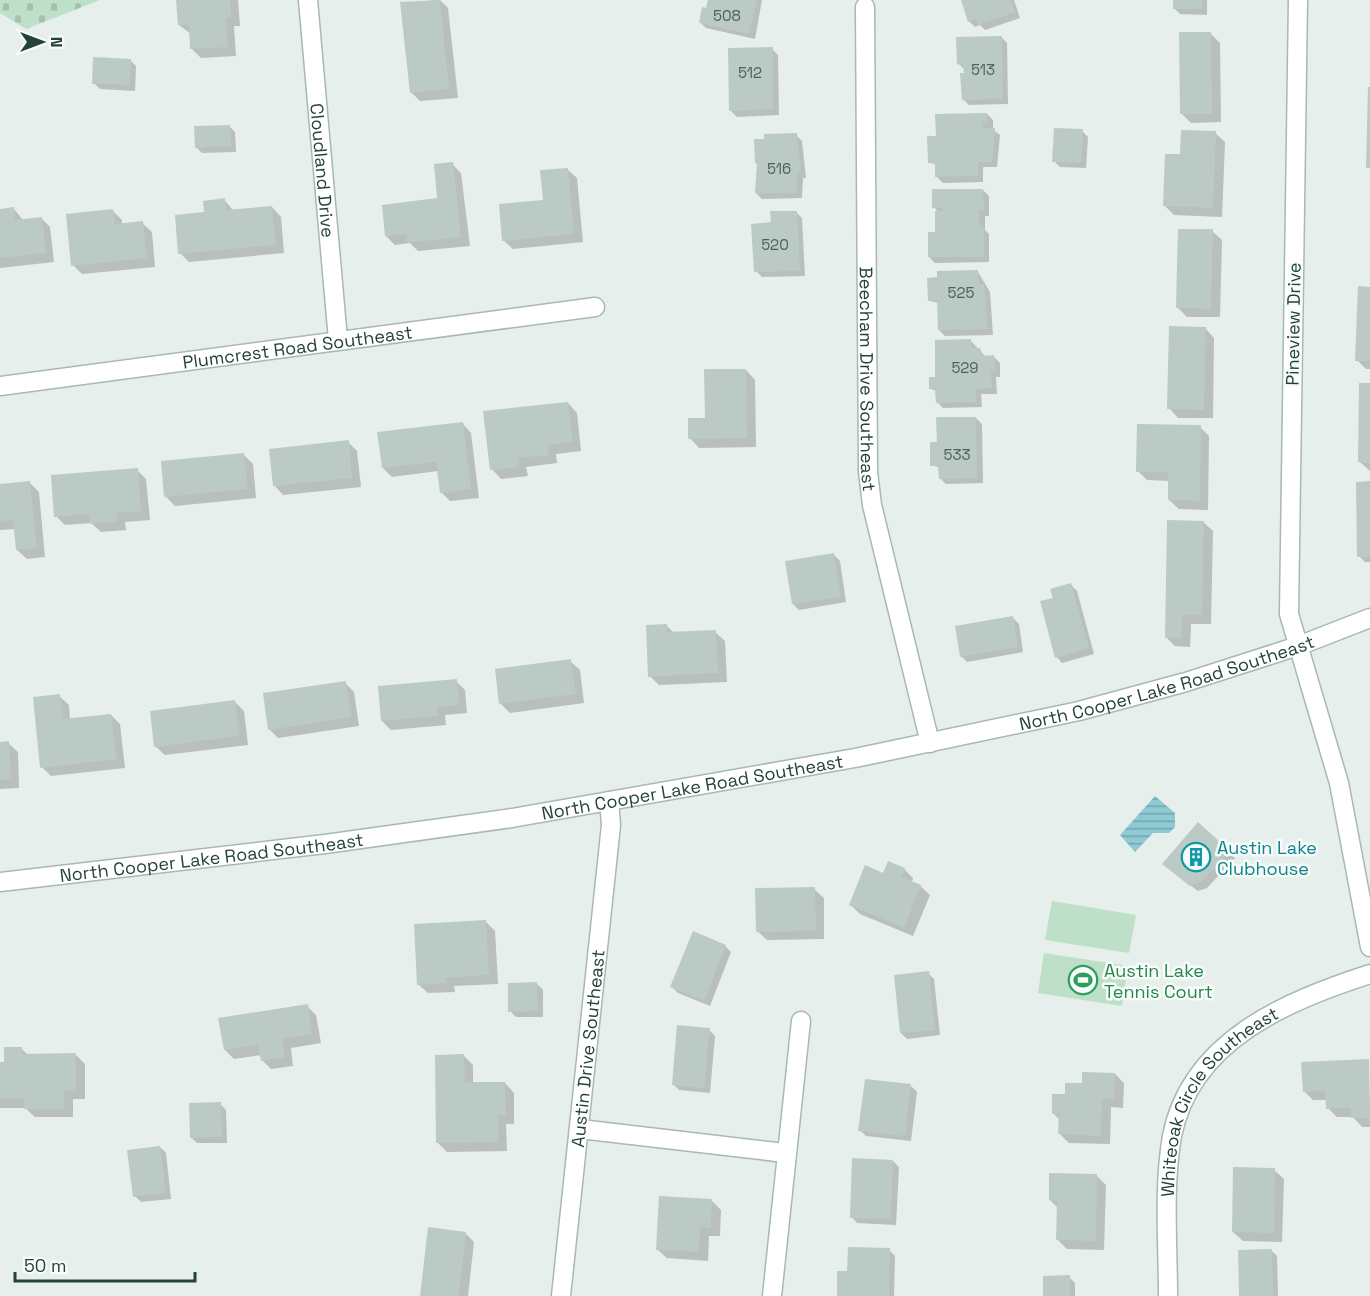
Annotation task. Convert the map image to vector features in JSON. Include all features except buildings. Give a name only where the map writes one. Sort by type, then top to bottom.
[{"type":"street","name":"Cloudland Drive","points":[[308,0],[338,340]]},
{"type":"street","name":"Pineview Drive","points":[[1298,0],[1289,614],[1339,783],[1370,947]]},
{"type":"street","name":"Beecham Drive Southeast","points":[[865,7],[869,480],[930,743]]},
{"type":"street","name":"Plumcrest Road Southeast","points":[[0,386],[595,307]]},
{"type":"street","name":"North Cooper Lake Road Southeast","points":[[0,882],[326,844],[512,818],[734,781],[1079,711],[1186,682],[1298,646],[1370,618]]},
{"type":"street","name":"Austin Drive Southeast","points":[[561,1296],[611,825],[609,801]]},
{"type":"street","name":"Whiteoak Circle Southeast","points":[[1168,1296],[1168,1175],[1173,1136],[1182,1102],[1199,1072],[1219,1049],[1248,1026],[1370,974]]},
{"type":"street","points":[[772,1296],[785,1153],[801,1022]]},
{"type":"street","points":[[580,1129],[785,1153]]},
{"type":"green space","points":[[0,0],[100,0],[26,29],[0,13]]},
{"type":"green space","name":"Austin Lake Tennis Court","points":[[1052,901],[1136,915],[1129,953],[1045,940]]},
{"type":"green space","name":"Austin Lake Tennis Court","points":[[1044,953],[1128,966],[1122,1006],[1038,993]]},
{"type":"water","points":[[1155,796],[1175,813],[1175,827],[1169,833],[1153,833],[1135,852],[1120,835]]},
{"type":"place","name":"Austin Lake Clubhouse","points":[[1196,857]]},
{"type":"place","name":"Austin Lake Tennis Court","points":[[1083,980]]}]
